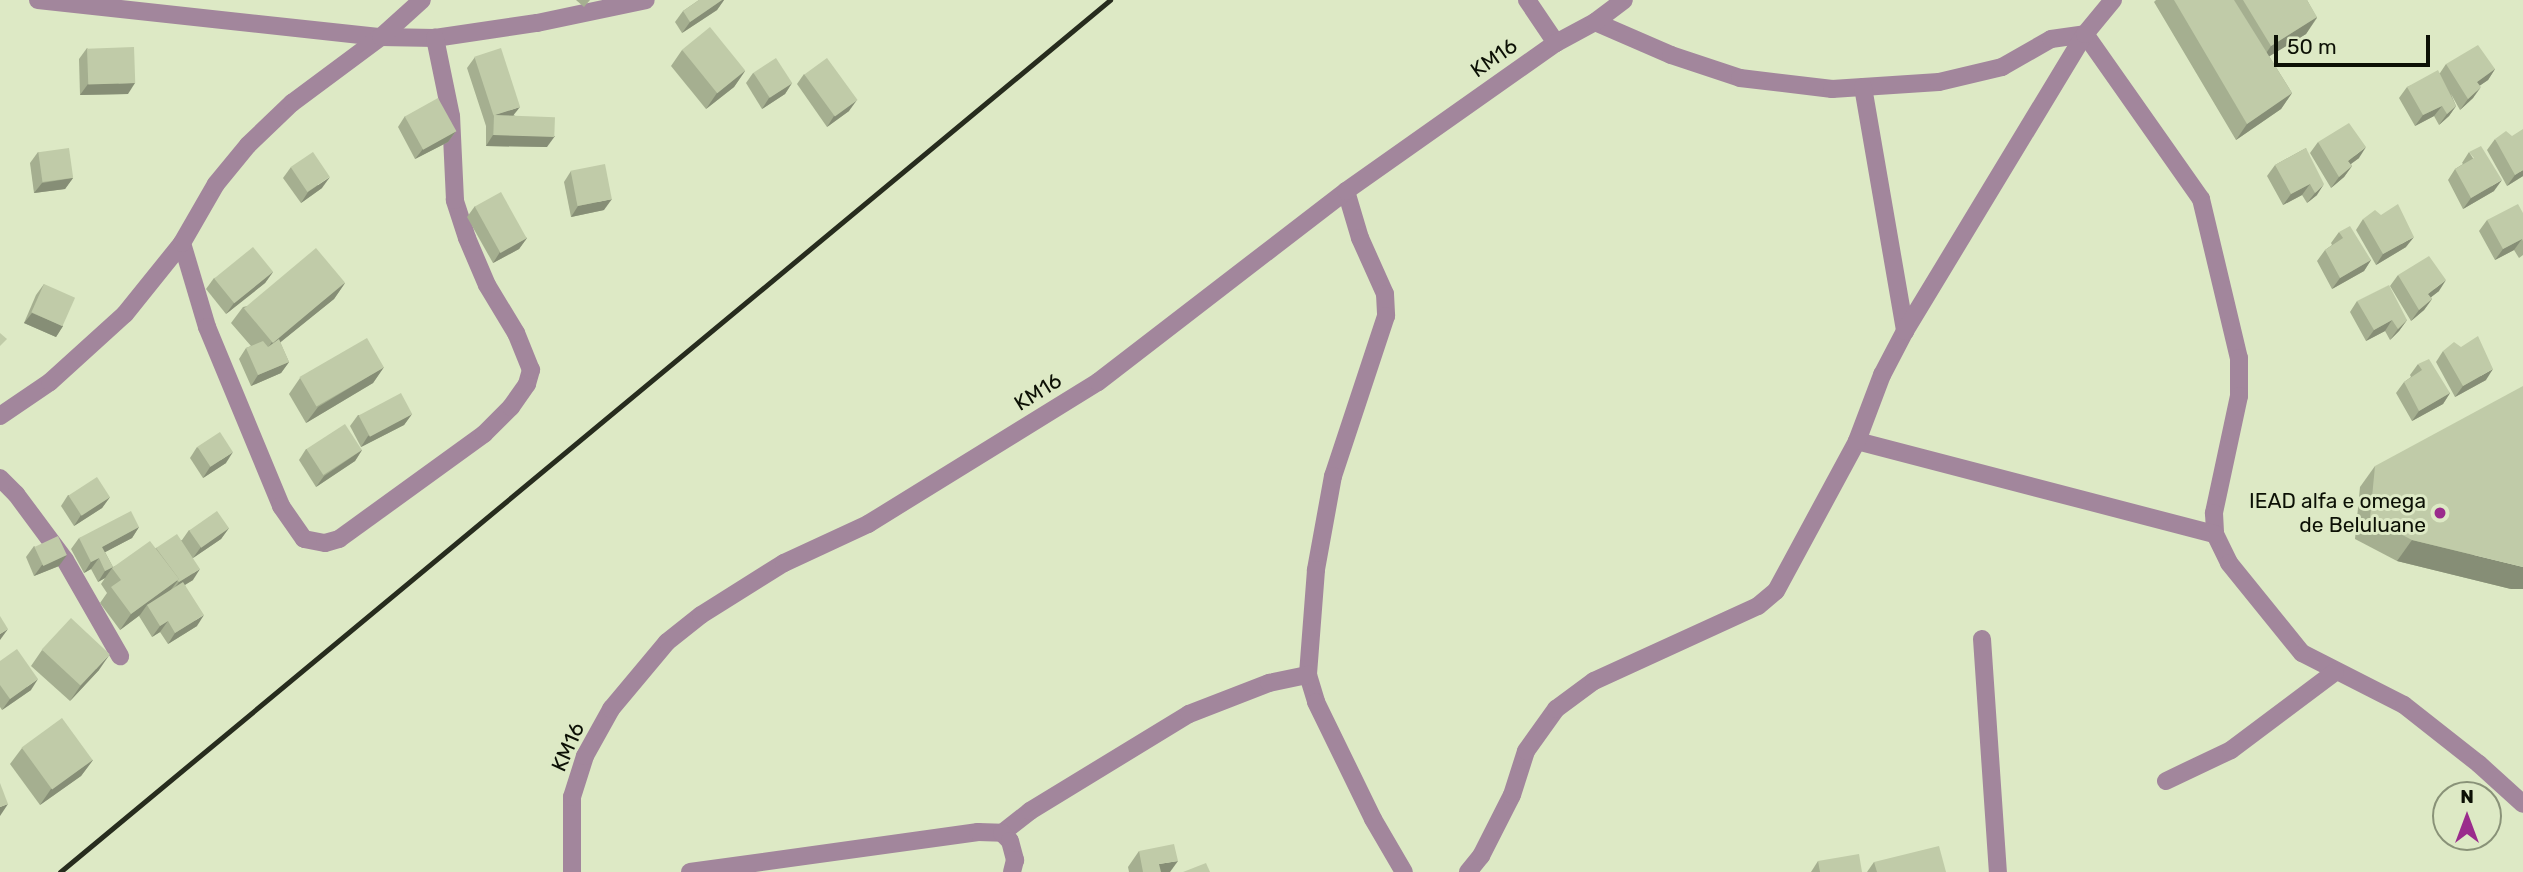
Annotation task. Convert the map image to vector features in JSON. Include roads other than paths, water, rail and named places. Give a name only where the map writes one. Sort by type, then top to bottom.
[{"type":"street","points":[[38,0],[381,37],[435,38],[537,23],[646,0]]},
{"type":"street","points":[[0,416],[50,382],[125,314],[182,243],[216,184],[248,145],[292,103],[381,37],[422,0]]},
{"type":"street","points":[[1527,0],[1556,43]]},
{"type":"street","name":"KM16","points":[[572,872],[572,797],[585,756],[611,709],[667,642],[701,615],[784,563],[868,524],[1098,382],[1346,191],[1556,43],[1595,22],[1624,0]]},
{"type":"street","points":[[1468,872],[1481,856],[1512,795],[1526,751],[1556,709],[1594,681],[1758,606],[1776,591],[1857,441],[1882,375],[1905,331],[2085,34],[2113,0]]},
{"type":"street","points":[[1595,22],[1671,55],[1740,78],[1832,89],[1939,82],[2001,67],[2051,39],[2085,34]]},
{"type":"street","points":[[2085,34],[2202,199],[2239,358],[2239,396],[2214,513],[2215,534],[2229,563],[2302,653],[2404,705],[2479,764],[2523,804]]},
{"type":"street","points":[[182,243],[217,351],[281,506],[304,539],[325,542],[339,540],[484,433],[511,407],[527,384],[531,370],[516,333],[487,285],[467,238],[455,200],[451,117],[435,38]]},
{"type":"street","points":[[1863,87],[1905,331]]},
{"type":"street","points":[[1346,191],[1360,238],[1385,294],[1386,316],[1333,476],[1317,570],[1308,675],[1316,702],[1373,819],[1404,872]]},
{"type":"street","points":[[1857,441],[2215,534]]},
{"type":"street","points":[[0,478],[16,494],[65,560],[120,656]]},
{"type":"street","points":[[1982,639],[1998,872]]},
{"type":"street","points":[[2166,781],[2231,750],[2335,672]]},
{"type":"street","points":[[690,872],[978,832],[1002,833],[1030,811],[1189,714],[1246,690],[1308,675]]},
{"type":"street","points":[[1002,833],[1010,841],[1015,860],[1012,872]]},
{"type":"railway","points":[[60,872],[1110,0]]},
{"type":"place","name":"IEAD alfa e omega de Beluluane","points":[[2440,513]]}]
